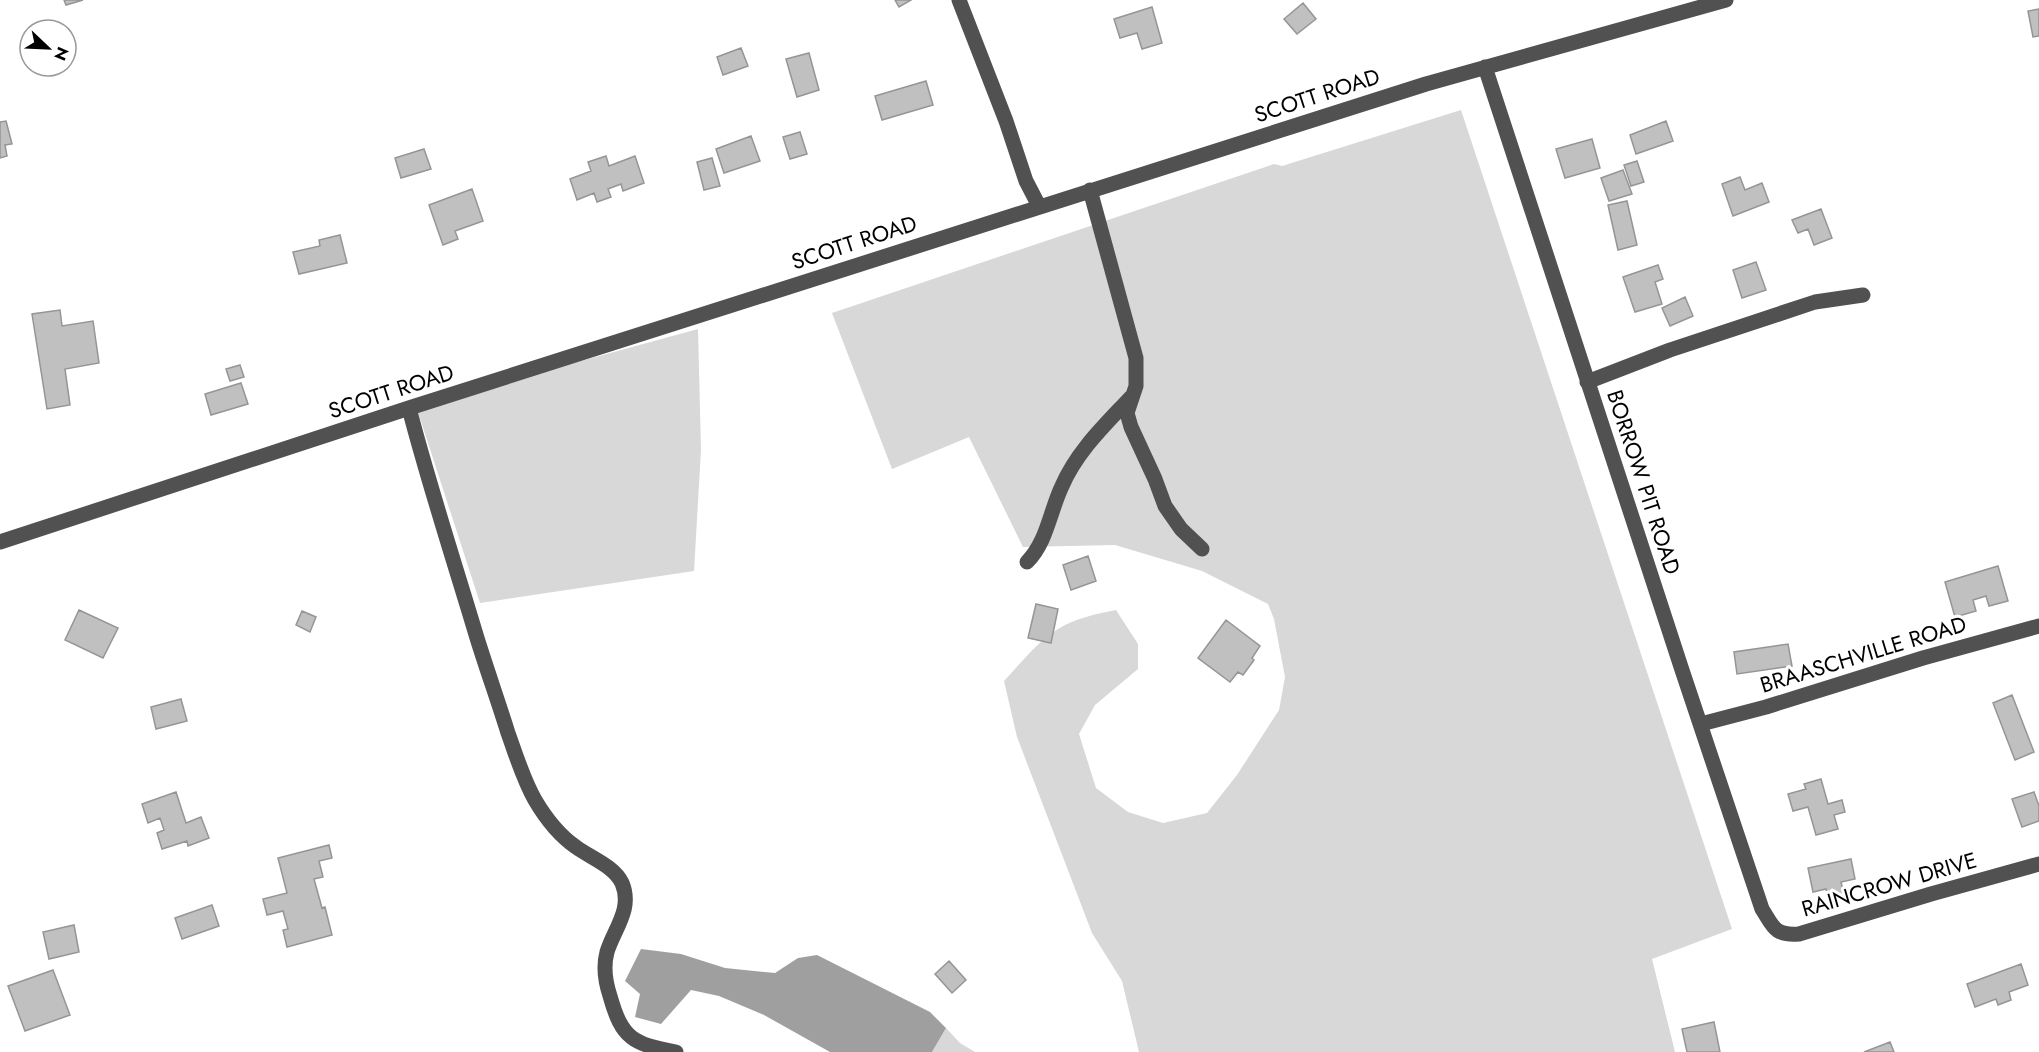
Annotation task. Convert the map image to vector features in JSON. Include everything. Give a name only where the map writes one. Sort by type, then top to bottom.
[{"type":"street","points":[[959,0],[1006,121],[1026,182],[1040,206]]},
{"type":"street","name":"SCOTT ROAD","points":[[0,542],[409,408],[1426,84],[1726,0]]},
{"type":"street","name":"BORROW PIT ROAD","points":[[1485,67],[1762,909]]},
{"type":"street","points":[[1090,190],[1136,358],[1136,386],[1127,413],[1131,427],[1165,506],[1181,529],[1202,549]]},
{"type":"street","points":[[1587,382],[1670,350],[1815,302],[1863,295]]},
{"type":"street","points":[[1027,562],[1037,552],[1062,485],[1075,460],[1092,437],[1131,397]]},
{"type":"street","points":[[409,408],[487,671],[522,772],[535,800],[560,832],[575,846],[612,870],[623,886],[626,898],[625,911],[608,951],[605,969],[605,982],[616,1019],[627,1034],[638,1042],[676,1052]]},
{"type":"street","name":"BRAASCHVILLE ROAD","points":[[1701,724],[1777,704],[1923,658],[2039,626]]},
{"type":"street","name":"RAINCROW DRIVE","points":[[1762,909],[1773,928],[1782,933],[1798,934],[2039,864]]},
{"type":"shaded area","points":[[1461,110],[1732,929],[1652,959],[1675,1052],[1139,1052],[1122,981],[1092,933],[1017,737],[1004,681],[1050,634],[1079,619],[1116,610],[1138,644],[1138,669],[1095,705],[1079,734],[1096,788],[1128,812],[1163,823],[1207,813],[1237,775],[1279,710],[1285,677],[1274,619],[1268,604],[1202,571],[1115,545],[1023,547],[969,437],[892,469],[832,313],[1274,164],[1282,166]]},
{"type":"shaded area","points":[[698,329],[701,450],[694,571],[480,603],[416,406]]},
{"type":"shaded area","points":[[641,949],[681,954],[725,968],[775,973],[798,958],[817,955],[930,1012],[946,1028],[932,1052],[830,1052],[764,1015],[719,996],[691,990],[661,1024],[635,1017],[640,994],[625,981]]},
{"type":"shaded area","points":[[946,1028],[960,1043],[975,1052],[932,1052]]},
{"type":"building","points":[[64,0],[83,0],[66,5]]},
{"type":"building","points":[[895,0],[911,0],[899,7]]},
{"type":"building","points":[[1303,3],[1316,19],[1297,34],[1284,19]]},
{"type":"building","points":[[1152,7],[1162,43],[1142,49],[1137,33],[1120,38],[1114,19]]},
{"type":"building","points":[[2039,9],[2039,36],[2033,37],[2028,11]]},
{"type":"building","points":[[741,48],[748,66],[723,75],[717,57]]},
{"type":"building","points":[[809,53],[819,90],[797,97],[786,59]]},
{"type":"building","points":[[926,81],[933,105],[882,120],[875,96]]},
{"type":"building","points":[[6,121],[12,144],[5,145],[7,156],[0,158],[0,122]]},
{"type":"building","points":[[1666,121],[1673,141],[1636,154],[1630,135]]},
{"type":"building","points":[[800,132],[807,154],[790,159],[783,137]]},
{"type":"building","points":[[751,136],[760,161],[724,173],[716,149]]},
{"type":"building","points":[[1592,139],[1600,168],[1565,178],[1556,149]]},
{"type":"building","points":[[424,149],[431,169],[401,178],[395,158]]},
{"type":"building","points":[[606,156],[609,166],[635,156],[644,183],[623,191],[621,184],[608,189],[611,197],[597,202],[594,193],[577,200],[570,179],[591,171],[588,162]]},
{"type":"building","points":[[712,158],[720,186],[704,190],[697,162]]},
{"type":"building","points":[[1637,161],[1644,182],[1631,186],[1624,165]]},
{"type":"building","points":[[1623,170],[1632,194],[1609,201],[1601,178]]},
{"type":"building","points":[[1740,177],[1745,190],[1762,183],[1769,202],[1733,216],[1722,184]]},
{"type":"building","points":[[472,189],[483,221],[455,231],[458,239],[443,245],[429,205]]},
{"type":"building","points":[[1627,201],[1637,245],[1618,250],[1608,205]]},
{"type":"building","points":[[1821,209],[1832,238],[1814,245],[1808,229],[1798,233],[1792,220]]},
{"type":"building","points":[[340,235],[347,263],[299,274],[293,252],[320,246],[319,240]]},
{"type":"building","points":[[1756,262],[1766,290],[1742,298],[1733,270]]},
{"type":"building","points":[[1658,265],[1663,279],[1655,282],[1662,304],[1635,312],[1623,277]]},
{"type":"building","points":[[1685,297],[1693,316],[1670,326],[1662,308]]},
{"type":"building","points":[[60,310],[62,326],[93,321],[99,363],[65,369],[70,405],[47,409],[32,314]]},
{"type":"building","points":[[240,365],[244,377],[230,381],[226,369]]},
{"type":"building","points":[[241,383],[248,404],[211,415],[205,394]]},
{"type":"building","points":[[1088,556],[1096,581],[1071,590],[1063,565]]},
{"type":"building","points":[[1998,566],[2008,601],[1989,606],[1986,596],[1973,600],[1976,611],[1955,617],[1945,582]]},
{"type":"building","points":[[1036,604],[1058,609],[1051,643],[1028,638]]},
{"type":"building","points":[[79,610],[118,628],[103,658],[65,640]]},
{"type":"building","points":[[302,611],[316,617],[310,632],[296,625]]},
{"type":"building","points":[[1226,620],[1260,646],[1252,658],[1254,660],[1243,675],[1238,672],[1230,682],[1198,658]]},
{"type":"building","points":[[1788,644],[1792,666],[1737,674],[1734,652]]},
{"type":"building","points":[[2012,695],[2034,752],[2015,760],[1993,703]]},
{"type":"building","points":[[181,699],[187,721],[156,729],[151,707]]},
{"type":"building","points":[[1821,779],[1828,804],[1842,800],[1845,812],[1834,815],[1838,829],[1816,835],[1808,807],[1793,811],[1788,794],[1806,789],[1804,784]]},
{"type":"building","points":[[176,792],[186,823],[201,817],[209,838],[188,846],[187,841],[162,849],[157,833],[164,830],[160,818],[148,823],[142,804]]},
{"type":"building","points":[[2034,792],[2039,806],[2039,821],[2022,827],[2012,799]]},
{"type":"building","points":[[329,845],[332,858],[319,861],[323,877],[314,879],[322,908],[325,907],[332,935],[287,947],[283,930],[288,929],[283,911],[267,915],[263,899],[287,893],[278,858]]},
{"type":"building","points":[[1851,859],[1855,879],[1841,882],[1845,899],[1829,903],[1826,889],[1813,892],[1808,868]]},
{"type":"building","points":[[212,905],[219,926],[182,939],[175,918]]},
{"type":"building","points":[[74,925],[79,952],[49,959],[43,932]]},
{"type":"building","points":[[949,961],[966,980],[952,993],[935,974]]},
{"type":"building","points":[[2021,964],[2028,985],[2009,992],[2011,1000],[1998,1005],[1996,999],[1975,1007],[1967,984]]},
{"type":"building","points":[[53,970],[70,1015],[25,1031],[8,986]]},
{"type":"building","points":[[1714,1022],[1720,1052],[1687,1052],[1682,1029]]},
{"type":"building","points":[[1890,1042],[1894,1052],[1864,1052]]}]
